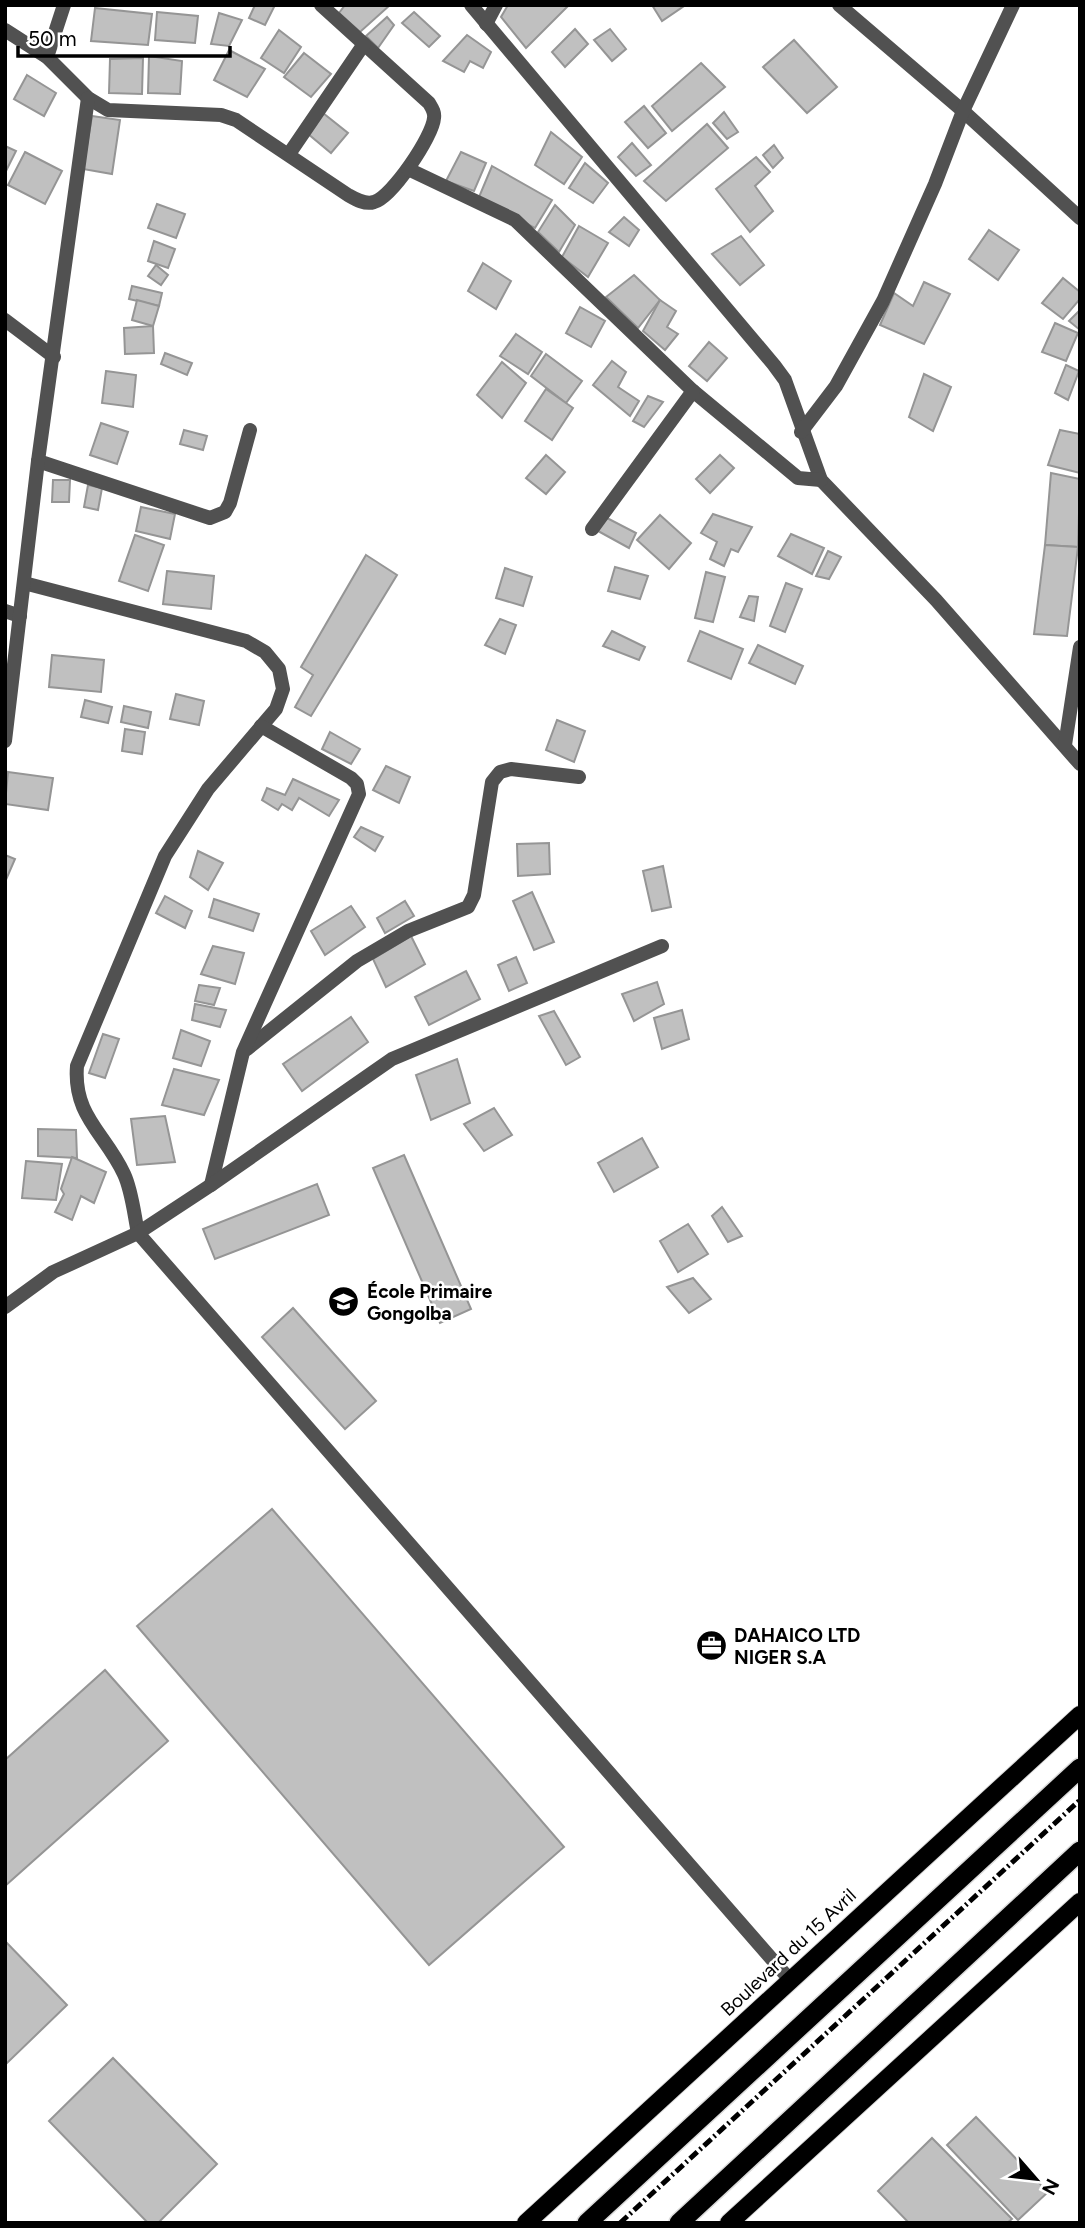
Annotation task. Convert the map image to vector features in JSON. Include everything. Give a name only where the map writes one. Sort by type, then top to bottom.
[{"type":"highway","points":[[587,2223],[1080,1768]]},
{"type":"highway","points":[[679,2223],[1080,1851]]},
{"type":"main road","name":"Boulevard du 15 Avril","points":[[526,2223],[1080,1715]]},
{"type":"main road","points":[[729,2223],[1080,1902]]},
{"type":"street","points":[[47,57],[64,5]]},
{"type":"street","points":[[5,30],[47,57],[98,106],[119,112],[221,115],[251,127],[361,201],[374,202],[386,194],[408,169],[434,121],[434,111],[429,103],[321,5]]},
{"type":"street","points":[[471,5],[775,365],[785,380],[801,432],[821,480],[936,600],[1080,764]]},
{"type":"street","points":[[485,24],[496,5]]},
{"type":"street","points":[[839,5],[963,111],[1080,218]]},
{"type":"street","points":[[801,432],[836,386],[883,302],[935,184],[963,111],[1013,5]]},
{"type":"street","points":[[289,154],[364,44]]},
{"type":"street","points":[[5,741],[38,461],[89,98]]},
{"type":"street","points":[[408,169],[514,220],[693,391],[797,478],[821,480]]},
{"type":"street","points":[[5,320],[54,357]]},
{"type":"street","points":[[592,529],[693,391]]},
{"type":"street","points":[[38,461],[210,518],[225,512],[230,503],[250,430]]},
{"type":"street","points":[[24,583],[246,640],[265,652],[279,669],[283,689],[276,709],[208,789],[164,856],[77,1066],[75,1087],[83,1111],[126,1177],[138,1233],[790,1981]]},
{"type":"street","points":[[5,611],[20,616]]},
{"type":"street","points":[[1065,745],[1080,647]]},
{"type":"street","points":[[212,1185],[243,1052],[359,793],[357,784],[351,778],[261,726]]},
{"type":"street","points":[[243,1052],[357,961],[408,931],[468,907],[474,895],[492,782],[500,772],[511,769],[579,777]]},
{"type":"street","points":[[5,1307],[53,1272],[138,1233],[212,1185],[392,1059],[663,946]]},
{"type":"building","points":[[255,5],[275,5],[265,25],[249,18]]},
{"type":"building","points":[[345,5],[390,5],[360,32],[339,13]]},
{"type":"building","points":[[508,5],[569,5],[526,48],[501,17]]},
{"type":"building","points":[[652,5],[683,5],[684,6],[662,21]]},
{"type":"building","points":[[95,8],[152,14],[148,45],[91,41]]},
{"type":"building","points":[[157,12],[198,16],[195,43],[155,40]]},
{"type":"building","points":[[414,12],[440,36],[429,47],[402,23]]},
{"type":"building","points":[[219,13],[242,20],[229,46],[211,44]]},
{"type":"building","points":[[387,17],[394,25],[378,48],[366,36]]},
{"type":"building","points":[[575,29],[588,44],[565,67],[552,52]]},
{"type":"building","points":[[610,29],[626,49],[612,61],[594,40]]},
{"type":"building","points":[[279,30],[301,47],[284,73],[261,58]]},
{"type":"building","points":[[467,35],[491,52],[483,68],[470,61],[464,72],[443,61]]},
{"type":"building","points":[[794,40],[837,87],[807,113],[763,67]]},
{"type":"building","points":[[229,50],[265,69],[247,97],[214,80]]},
{"type":"building","points":[[304,53],[331,74],[311,97],[284,77]]},
{"type":"building","points":[[149,56],[182,61],[180,94],[148,93]]},
{"type":"building","points":[[143,58],[142,94],[109,93],[110,59]]},
{"type":"building","points":[[701,63],[725,87],[672,131],[652,106]]},
{"type":"building","points":[[27,75],[56,93],[44,116],[14,99]]},
{"type":"building","points":[[644,106],[666,133],[648,148],[625,122]]},
{"type":"building","points":[[724,112],[738,132],[727,139],[713,123]]},
{"type":"building","points":[[323,113],[348,133],[331,153],[307,133]]},
{"type":"building","points":[[92,116],[120,120],[112,174],[83,169]]},
{"type":"building","points":[[707,124],[728,148],[666,201],[644,181]]},
{"type":"building","points":[[551,132],[582,157],[564,184],[535,165]]},
{"type":"building","points":[[632,143],[651,165],[636,176],[618,157]]},
{"type":"building","points":[[774,145],[783,158],[773,168],[763,155]]},
{"type":"building","points":[[5,146],[16,151],[5,173]]},
{"type":"building","points":[[25,152],[62,171],[45,204],[8,185]]},
{"type":"building","points":[[461,152],[486,163],[474,191],[446,181]]},
{"type":"building","points":[[756,157],[770,172],[755,186],[773,211],[750,232],[716,189]]},
{"type":"building","points":[[585,163],[608,183],[593,203],[569,188]]},
{"type":"building","points":[[492,166],[552,200],[535,228],[479,197]]},
{"type":"building","points":[[157,204],[185,214],[176,238],[148,228]]},
{"type":"building","points":[[555,205],[575,225],[559,252],[538,232]]},
{"type":"building","points":[[624,217],[639,230],[629,246],[609,232]]},
{"type":"building","points":[[579,226],[608,243],[588,277],[562,257]]},
{"type":"building","points":[[989,230],[1019,250],[998,280],[969,259]]},
{"type":"building","points":[[741,236],[764,265],[740,285],[712,254]]},
{"type":"building","points":[[154,241],[175,249],[168,268],[148,261]]},
{"type":"building","points":[[483,263],[511,281],[496,309],[468,291]]},
{"type":"building","points":[[156,265],[168,275],[161,285],[148,276]]},
{"type":"building","points":[[634,275],[660,300],[638,328],[606,297]]},
{"type":"building","points":[[1063,278],[1080,292],[1080,299],[1063,319],[1042,303]]},
{"type":"building","points":[[924,282],[950,294],[924,344],[880,325],[894,293],[913,306]]},
{"type":"building","points":[[132,286],[162,293],[159,306],[129,299]]},
{"type":"building","points":[[137,300],[159,306],[153,326],[132,320]]},
{"type":"building","points":[[660,300],[676,311],[667,327],[678,334],[665,350],[643,331]]},
{"type":"building","points":[[580,307],[605,321],[591,347],[566,333]]},
{"type":"building","points":[[1080,310],[1080,330],[1069,321]]},
{"type":"building","points":[[1055,323],[1078,333],[1066,361],[1042,352]]},
{"type":"building","points":[[153,326],[154,353],[125,354],[124,328]]},
{"type":"building","points":[[516,334],[542,352],[528,374],[500,356]]},
{"type":"building","points":[[709,342],[727,358],[707,381],[689,366]]},
{"type":"building","points":[[165,353],[192,363],[187,375],[161,364]]},
{"type":"building","points":[[546,354],[582,381],[566,403],[531,376]]},
{"type":"building","points":[[612,361],[626,372],[618,387],[639,401],[630,416],[593,385]]},
{"type":"building","points":[[502,362],[526,383],[502,418],[477,395]]},
{"type":"building","points":[[1066,365],[1079,371],[1068,400],[1055,393]]},
{"type":"building","points":[[106,371],[136,375],[133,407],[102,403]]},
{"type":"building","points":[[924,374],[951,387],[933,431],[909,417]]},
{"type":"building","points":[[546,389],[573,408],[552,440],[525,421]]},
{"type":"building","points":[[648,396],[663,402],[644,427],[633,421]]},
{"type":"building","points":[[101,423],[128,432],[117,464],[90,455]]},
{"type":"building","points":[[184,430],[207,436],[203,450],[180,444]]},
{"type":"building","points":[[1060,430],[1080,434],[1080,473],[1048,465]]},
{"type":"building","points":[[546,455],[565,472],[546,494],[526,478]]},
{"type":"building","points":[[720,455],[734,468],[710,493],[696,479]]},
{"type":"building","points":[[1051,473],[1080,479],[1078,547],[1045,545]]},
{"type":"building","points":[[53,480],[70,480],[69,502],[52,502]]},
{"type":"building","points":[[88,485],[102,488],[98,510],[84,507]]},
{"type":"building","points":[[141,507],[175,514],[170,539],[136,531]]},
{"type":"building","points":[[713,514],[752,527],[738,552],[731,549],[724,566],[710,559],[717,542],[701,533]]},
{"type":"building","points":[[660,515],[691,543],[669,569],[637,540]]},
{"type":"building","points":[[605,517],[636,533],[629,548],[598,531]]},
{"type":"building","points":[[791,534],[824,548],[812,574],[778,556]]},
{"type":"building","points":[[135,535],[164,545],[148,591],[119,581]]},
{"type":"building","points":[[1045,545],[1078,547],[1067,636],[1034,634]]},
{"type":"building","points":[[828,551],[841,557],[829,579],[816,576]]},
{"type":"building","points":[[366,555],[397,575],[311,716],[295,707],[313,675],[301,667]]},
{"type":"building","points":[[615,567],[648,576],[640,599],[608,591]]},
{"type":"building","points":[[505,568],[532,577],[523,606],[496,598]]},
{"type":"building","points":[[167,571],[214,576],[211,609],[163,604]]},
{"type":"building","points":[[706,572],[725,577],[713,622],[695,618]]},
{"type":"building","points":[[786,583],[802,589],[785,632],[770,626]]},
{"type":"building","points":[[749,596],[758,597],[754,621],[740,617]]},
{"type":"building","points":[[500,619],[516,625],[505,654],[485,645]]},
{"type":"building","points":[[612,631],[645,647],[639,660],[603,646]]},
{"type":"building","points":[[700,631],[743,649],[731,679],[688,661]]},
{"type":"building","points":[[758,645],[803,666],[795,684],[749,663]]},
{"type":"building","points":[[52,655],[104,660],[101,692],[49,687]]},
{"type":"building","points":[[176,694],[204,701],[199,725],[170,719]]},
{"type":"building","points":[[85,700],[112,707],[108,723],[81,717]]},
{"type":"building","points":[[124,706],[151,712],[148,728],[121,722]]},
{"type":"building","points":[[557,720],[585,731],[574,762],[546,750]]},
{"type":"building","points":[[125,729],[145,732],[142,754],[122,751]]},
{"type":"building","points":[[330,732],[360,749],[351,764],[322,749]]},
{"type":"building","points":[[386,766],[410,777],[399,803],[373,790]]},
{"type":"building","points":[[8,772],[53,778],[48,810],[5,804]]},
{"type":"building","points":[[293,779],[339,800],[329,816],[299,798],[292,810],[282,804],[278,810],[262,800],[267,788],[285,795]]},
{"type":"building","points":[[361,827],[383,837],[375,851],[354,837]]},
{"type":"building","points":[[549,843],[550,874],[518,876],[517,844]]},
{"type":"building","points":[[198,851],[223,863],[208,890],[190,877]]},
{"type":"building","points":[[5,855],[15,859],[5,882]]},
{"type":"building","points":[[663,866],[671,907],[652,911],[643,871]]},
{"type":"building","points":[[532,892],[554,942],[534,950],[513,901]]},
{"type":"building","points":[[165,896],[192,911],[185,928],[156,913]]},
{"type":"building","points":[[214,899],[259,914],[253,931],[209,917]]},
{"type":"building","points":[[405,901],[414,916],[385,933],[377,918]]},
{"type":"building","points":[[351,906],[365,927],[325,955],[311,931]]},
{"type":"building","points":[[411,936],[425,964],[386,987],[373,959]]},
{"type":"building","points":[[213,946],[244,953],[235,984],[201,974]]},
{"type":"building","points":[[516,957],[527,983],[509,991],[498,965]]},
{"type":"building","points":[[466,971],[480,999],[429,1025],[415,997]]},
{"type":"building","points":[[657,982],[664,1004],[634,1021],[622,994]]},
{"type":"building","points":[[199,985],[220,988],[214,1005],[195,1001]]},
{"type":"building","points":[[195,1004],[226,1010],[220,1027],[192,1020]]},
{"type":"building","points":[[682,1010],[689,1039],[662,1049],[654,1018]]},
{"type":"building","points":[[554,1011],[580,1057],[566,1065],[539,1016]]},
{"type":"building","points":[[351,1017],[368,1042],[302,1091],[283,1064]]},
{"type":"building","points":[[181,1030],[210,1041],[201,1066],[173,1058]]},
{"type":"building","points":[[103,1034],[119,1039],[105,1078],[89,1073]]},
{"type":"building","points":[[457,1059],[470,1103],[431,1120],[416,1075]]},
{"type":"building","points":[[174,1069],[219,1080],[204,1115],[162,1105]]},
{"type":"building","points":[[494,1108],[512,1135],[484,1151],[464,1124]]},
{"type":"building","points":[[165,1116],[175,1162],[137,1165],[131,1119]]},
{"type":"building","points":[[38,1129],[76,1130],[77,1158],[38,1156]]},
{"type":"building","points":[[642,1138],[658,1167],[614,1192],[598,1163]]},
{"type":"building","points":[[404,1155],[471,1309],[440,1323],[373,1168]]},
{"type":"building","points":[[72,1157],[106,1172],[94,1203],[81,1196],[72,1220],[55,1212],[64,1194],[61,1189]]},
{"type":"building","points":[[26,1161],[62,1164],[56,1200],[22,1198]]},
{"type":"building","points":[[317,1184],[329,1215],[215,1259],[203,1229]]},
{"type":"building","points":[[722,1207],[742,1236],[728,1242],[712,1216]]},
{"type":"building","points":[[688,1224],[708,1254],[678,1272],[660,1241]]},
{"type":"building","points":[[693,1278],[711,1299],[689,1313],[667,1287]]},
{"type":"building","points":[[293,1308],[376,1401],[345,1429],[262,1337]]},
{"type":"building","points":[[272,1509],[564,1847],[429,1965],[137,1626]]},
{"type":"building","points":[[105,1670],[168,1741],[5,1886],[5,1760]]},
{"type":"building","points":[[5,1941],[67,2005],[5,2065]]},
{"type":"building","points":[[113,2058],[217,2164],[158,2223],[148,2223],[49,2121]]},
{"type":"building","points":[[976,2117],[1048,2192],[1018,2220],[947,2145]]},
{"type":"building","points":[[932,2138],[1012,2219],[1007,2223],[909,2223],[878,2191]]},
{"type":"railway","points":[[620,2223],[1080,1800]]},
{"type":"place","name":"École Primaire Gongolba","points":[[344,1302]]},
{"type":"place","name":"DAHAICO LTD NIGER S.A","points":[[711,1646]]}]
